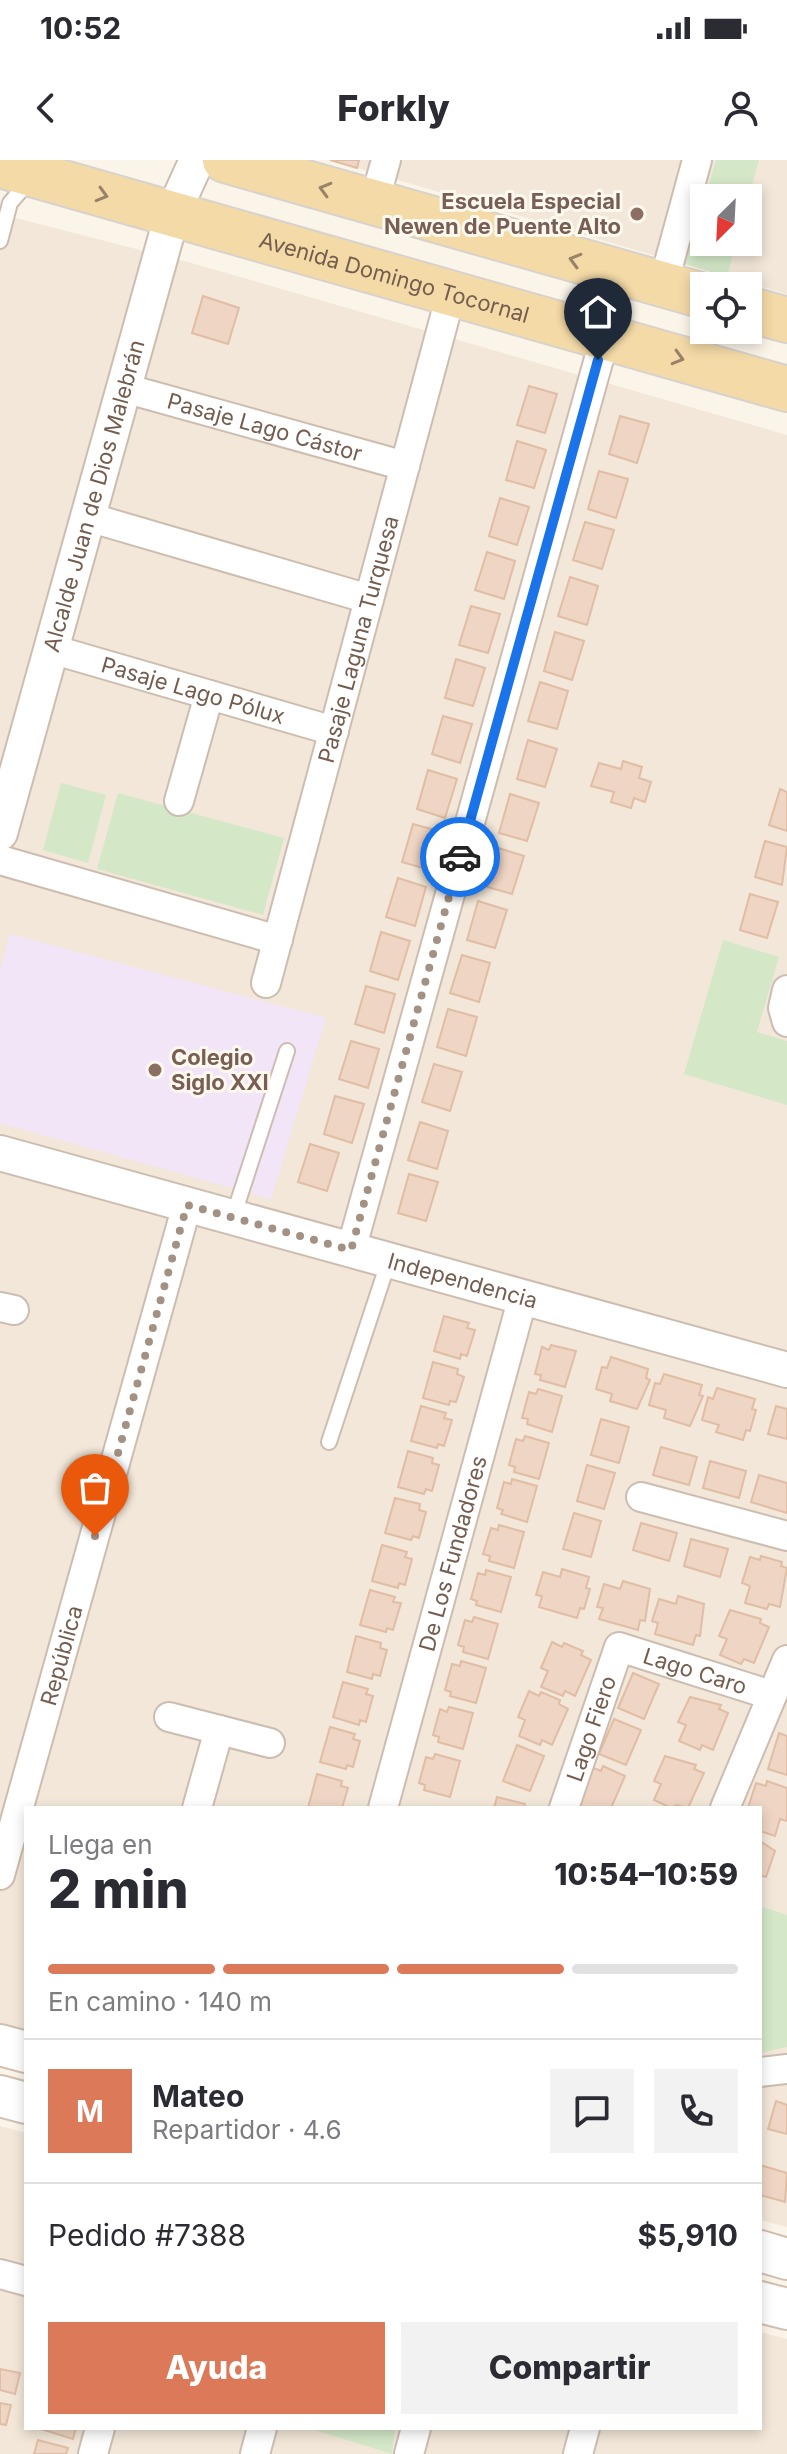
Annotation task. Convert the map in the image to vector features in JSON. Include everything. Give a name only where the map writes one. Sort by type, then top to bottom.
[{"type":"main road","points":[[225,160],[684,290]]},
{"type":"main road","name":"Avenida Domingo Tocornal","points":[[18,170],[787,389]]},
{"type":"main road","points":[[762,313],[787,320]]},
{"type":"main road","points":[[0,2045],[24,2051]]},
{"type":"main road","points":[[0,2096],[24,2102]]},
{"type":"main road","points":[[762,2252],[787,2259]]},
{"type":"main road","points":[[762,2303],[787,2309]]},
{"type":"street","name":"Alcalde Juan de Dios Malebrán","points":[[0,833],[172,215],[197,160]]},
{"type":"street","points":[[374,203],[386,160]]},
{"type":"street","points":[[684,290],[697,160]]},
{"type":"street","name":"Pasaje Laguna Turquesa","points":[[266,983],[451,294]]},
{"type":"street","points":[[351,1250],[605,337]]},
{"type":"street","name":"Pasaje Lago Cástor","points":[[124,388],[405,466]]},
{"type":"street","points":[[88,517],[369,599]]},
{"type":"street","name":"Pasaje Lago Pólux","points":[[51,649],[334,731]]},
{"type":"street","points":[[179,801],[209,695]]},
{"type":"street","points":[[0,860],[278,940]]},
{"type":"street","points":[[787,990],[783,1008],[787,1022]]},
{"type":"street","name":"Independencia","points":[[0,1153],[787,1370]]},
{"type":"street","name":"República","points":[[0,1875],[187,1205]]},
{"type":"street","name":"De Los Fundadores","points":[[384,1806],[523,1297]]},
{"type":"street","points":[[639,1500],[787,1536]]},
{"type":"street","name":"Lago Caro","points":[[619,1647],[771,1695]]},
{"type":"street","name":"Lago Fiero","points":[[565,1806],[619,1647]]},
{"type":"street","points":[[726,1806],[787,1660]]},
{"type":"street","points":[[169,1717],[270,1743]]},
{"type":"street","points":[[198,1806],[219,1730]]},
{"type":"street","points":[[762,2072],[787,2069]]},
{"type":"street","points":[[0,2274],[24,2280]]},
{"type":"street","points":[[93,2454],[99,2430]]},
{"type":"street","points":[[255,2454],[261,2430]]},
{"type":"street","points":[[409,2454],[415,2430]]},
{"type":"street","points":[[578,2454],[584,2430]]},
{"type":"lane","points":[[0,241],[18,170]]},
{"type":"lane","points":[[233,1217],[287,1051]]},
{"type":"lane","points":[[329,1442],[389,1260]]},
{"type":"shaded area","points":[[330,160],[787,160],[787,294],[762,287],[762,272],[712,272]]},
{"type":"shaded area","points":[[0,214],[195,264],[787,435],[787,2227],[762,2221],[762,1806],[24,1806],[24,2072],[0,2066]]},
{"type":"shaded area","name":"Colegio Siglo XXI","points":[[10,934],[326,1018],[271,1199],[0,1123],[0,970]]},
{"type":"shaded area","points":[[0,2126],[24,2132],[24,2430],[762,2430],[762,2333],[787,2339],[787,2454],[0,2454]]},
{"type":"green space","points":[[716,160],[759,160],[752,184],[709,184]]},
{"type":"green space","points":[[690,247],[690,256],[732,256],[728,272],[711,272],[685,264]]},
{"type":"green space","points":[[61,783],[106,795],[88,863],[43,850]]},
{"type":"green space","points":[[118,793],[284,838],[263,915],[97,869]]},
{"type":"green space","points":[[723,940],[779,957],[757,1032],[787,1041],[787,1105],[684,1074]]},
{"type":"green space","points":[[762,1907],[787,1915],[787,2047],[762,2053]]},
{"type":"green space","points":[[314,2430],[395,2430],[392,2454]]},
{"type":"building","points":[[330,160],[359,160],[357,168]]},
{"type":"building","points":[[203,296],[239,308],[228,344],[192,333]]},
{"type":"building","points":[[529,386],[557,394],[545,433],[517,425]]},
{"type":"building","points":[[620,416],[649,424],[637,463],[609,454]]},
{"type":"building","points":[[517,441],[546,450],[534,488],[506,480]]},
{"type":"building","points":[[599,471],[628,479],[616,518],[588,509]]},
{"type":"building","points":[[500,498],[529,507],[517,545],[489,536]]},
{"type":"building","points":[[585,522],[614,530],[602,569],[573,560]]},
{"type":"building","points":[[487,552],[515,561],[504,599],[475,590]]},
{"type":"building","points":[[570,577],[598,586],[587,625],[558,616]]},
{"type":"building","points":[[471,606],[500,614],[488,653],[459,645]]},
{"type":"building","points":[[555,632],[584,641],[572,680],[544,671]]},
{"type":"building","points":[[456,659],[485,668],[473,706],[445,698]]},
{"type":"building","points":[[540,682],[568,691],[557,729],[528,721]]},
{"type":"building","points":[[443,716],[472,724],[460,763],[432,754]]},
{"type":"building","points":[[528,740],[557,749],[545,787],[517,779]]},
{"type":"building","points":[[623,761],[642,767],[639,778],[651,782],[645,802],[634,798],[631,808],[611,802],[614,792],[591,786],[599,763],[621,769]]},
{"type":"building","points":[[428,770],[457,779],[445,818],[417,809]]},
{"type":"building","points":[[780,789],[787,792],[787,831],[769,825]]},
{"type":"building","points":[[510,794],[539,803],[527,841],[499,833]]},
{"type":"building","points":[[413,824],[442,832],[430,870],[402,862]]},
{"type":"building","points":[[765,841],[787,847],[782,885],[755,877]]},
{"type":"building","points":[[495,847],[524,856],[512,894],[484,886]]},
{"type":"building","points":[[398,878],[426,887],[415,926],[386,917]]},
{"type":"building","points":[[750,894],[778,902],[767,938],[740,930]]},
{"type":"building","points":[[478,901],[507,910],[495,948],[467,940]]},
{"type":"building","points":[[381,932],[410,941],[398,980],[370,971]]},
{"type":"building","points":[[462,955],[490,963],[479,1002],[450,993]]},
{"type":"building","points":[[366,986],[395,994],[384,1033],[355,1024]]},
{"type":"building","points":[[448,1009],[477,1017],[466,1056],[437,1047]]},
{"type":"building","points":[[351,1041],[379,1049],[368,1088],[339,1079]]},
{"type":"building","points":[[434,1064],[462,1072],[450,1111],[422,1102]]},
{"type":"building","points":[[335,1096],[364,1104],[352,1143],[324,1134]]},
{"type":"building","points":[[420,1122],[448,1131],[437,1169],[408,1160]]},
{"type":"building","points":[[310,1144],[339,1153],[327,1191],[298,1182]]},
{"type":"building","points":[[409,1174],[438,1182],[426,1221],[398,1213]]},
{"type":"building","points":[[444,1316],[469,1323],[467,1328],[475,1330],[467,1356],[461,1354],[460,1359],[434,1351]]},
{"type":"building","points":[[551,1345],[576,1351],[565,1387],[540,1380],[541,1375],[535,1374],[542,1347],[549,1350]]},
{"type":"building","points":[[611,1357],[648,1369],[646,1378],[650,1380],[637,1409],[610,1401],[612,1394],[596,1389],[602,1367],[607,1368]]},
{"type":"building","points":[[433,1362],[458,1369],[457,1374],[464,1377],[456,1402],[450,1401],[449,1405],[423,1398]]},
{"type":"building","points":[[664,1374],[702,1385],[699,1395],[703,1396],[690,1426],[664,1418],[666,1410],[649,1405],[655,1383],[660,1384]]},
{"type":"building","points":[[717,1388],[755,1399],[752,1409],[756,1410],[750,1431],[746,1430],[743,1440],[716,1432],[719,1425],[702,1420],[708,1397],[713,1399]]},
{"type":"building","points":[[538,1389],[562,1396],[552,1432],[527,1424],[528,1419],[522,1418],[529,1392],[536,1394]]},
{"type":"building","points":[[421,1406],[446,1413],[444,1418],[452,1420],[444,1446],[438,1444],[437,1448],[411,1441]]},
{"type":"building","points":[[776,1406],[787,1409],[787,1439],[768,1434]]},
{"type":"building","points":[[601,1419],[629,1427],[619,1463],[591,1455]]},
{"type":"building","points":[[525,1436],[549,1443],[539,1479],[514,1472],[515,1467],[509,1465],[516,1439],[523,1441]]},
{"type":"building","points":[[661,1447],[697,1457],[689,1485],[653,1475]]},
{"type":"building","points":[[408,1451],[433,1458],[432,1463],[439,1465],[432,1491],[426,1489],[424,1494],[398,1487]]},
{"type":"building","points":[[710,1461],[746,1471],[739,1498],[703,1488]]},
{"type":"building","points":[[587,1465],[615,1473],[604,1509],[577,1501]]},
{"type":"building","points":[[759,1475],[787,1483],[787,1513],[751,1502]]},
{"type":"building","points":[[512,1479],[537,1486],[527,1522],[501,1514],[503,1510],[497,1508],[504,1482],[511,1484]]},
{"type":"building","points":[[395,1498],[420,1504],[419,1510],[426,1512],[419,1538],[413,1536],[411,1540],[385,1533]]},
{"type":"building","points":[[574,1513],[601,1521],[591,1557],[563,1549]]},
{"type":"building","points":[[641,1523],[677,1533],[669,1561],[633,1550]]},
{"type":"building","points":[[499,1525],[524,1532],[514,1568],[489,1561],[490,1556],[483,1554],[491,1528],[498,1530]]},
{"type":"building","points":[[691,1539],[728,1549],[720,1577],[684,1566]]},
{"type":"building","points":[[382,1545],[407,1552],[405,1557],[412,1559],[405,1585],[399,1583],[398,1588],[372,1581]]},
{"type":"building","points":[[761,1556],[782,1562],[781,1566],[787,1568],[780,1607],[769,1604],[767,1609],[745,1603],[750,1586],[742,1583],[750,1557],[760,1560]]},
{"type":"building","points":[[562,1569],[589,1577],[586,1588],[590,1589],[584,1609],[580,1608],[577,1618],[539,1607],[542,1596],[536,1595],[543,1572],[560,1577]]},
{"type":"building","points":[[486,1570],[511,1577],[501,1612],[476,1605],[477,1601],[471,1599],[478,1573],[485,1575]]},
{"type":"building","points":[[623,1581],[650,1589],[645,1621],[640,1620],[638,1630],[599,1619],[603,1608],[597,1607],[604,1584],[620,1589]]},
{"type":"building","points":[[370,1590],[395,1597],[393,1602],[401,1603],[393,1630],[387,1628],[386,1632],[360,1625]]},
{"type":"building","points":[[678,1596],[704,1604],[700,1636],[696,1635],[693,1645],[655,1634],[658,1623],[652,1621],[659,1599],[676,1604]]},
{"type":"building","points":[[730,1610],[761,1619],[760,1623],[769,1627],[754,1663],[744,1659],[741,1664],[720,1655],[727,1639],[719,1636]]},
{"type":"building","points":[[474,1617],[498,1624],[488,1659],[463,1652],[464,1647],[458,1645],[465,1620],[472,1622]]},
{"type":"building","points":[[356,1636],[381,1643],[380,1648],[387,1650],[380,1676],[373,1674],[372,1679],[347,1672]]},
{"type":"building","points":[[552,1642],[583,1651],[581,1655],[591,1660],[575,1696],[565,1691],[563,1696],[541,1687],[548,1671],[541,1668]]},
{"type":"building","points":[[461,1661],[486,1668],[476,1703],[450,1696],[451,1692],[445,1690],[452,1664],[460,1666]]},
{"type":"building","points":[[633,1673],[659,1684],[644,1719],[618,1708]]},
{"type":"building","points":[[343,1682],[368,1689],[366,1694],[373,1696],[366,1722],[360,1720],[359,1725],[333,1717]]},
{"type":"building","points":[[529,1691],[560,1700],[559,1704],[568,1709],[552,1745],[542,1740],[540,1745],[519,1736],[525,1720],[518,1717]]},
{"type":"building","points":[[690,1697],[721,1705],[719,1709],[728,1713],[713,1750],[702,1745],[700,1750],[679,1741],[686,1725],[678,1722]]},
{"type":"building","points":[[449,1707],[473,1713],[463,1749],[438,1742],[439,1737],[433,1735],[440,1709],[447,1712]]},
{"type":"building","points":[[614,1719],[641,1730],[626,1765],[599,1754]]},
{"type":"building","points":[[330,1727],[355,1734],[353,1739],[360,1741],[353,1767],[347,1765],[346,1769],[320,1762]]},
{"type":"building","points":[[779,1733],[787,1736],[787,1775],[768,1769]]},
{"type":"building","points":[[517,1745],[544,1756],[530,1791],[503,1781]]},
{"type":"building","points":[[435,1754],[460,1761],[450,1797],[424,1790],[425,1785],[419,1783],[426,1757],[433,1759]]},
{"type":"building","points":[[665,1756],[696,1765],[694,1769],[704,1773],[689,1806],[667,1806],[654,1800],[661,1784],[654,1781]]},
{"type":"building","points":[[603,1766],[625,1776],[612,1806],[580,1806],[575,1803],[591,1767],[601,1771]]},
{"type":"building","points":[[317,1774],[342,1781],[341,1786],[348,1788],[343,1806],[309,1806]]},
{"type":"building","points":[[767,1781],[787,1788],[787,1821],[780,1819],[775,1836],[762,1832],[762,1806],[749,1806],[756,1783],[766,1786]]},
{"type":"building","points":[[497,1797],[525,1804],[524,1806],[495,1806]]},
{"type":"building","points":[[762,1842],[775,1851],[766,1877],[762,1876]]},
{"type":"building","points":[[776,2101],[787,2105],[787,2134],[768,2129]]},
{"type":"building","points":[[762,2166],[787,2173],[785,2202],[762,2196]]},
{"type":"building","points":[[0,2369],[20,2373],[15,2394],[0,2390]]},
{"type":"building","points":[[0,2403],[11,2405],[6,2425],[0,2424]]},
{"type":"building","points":[[44,2430],[75,2430],[73,2439]]},
{"type":"building","points":[[38,2440],[68,2448],[66,2454],[34,2454]]},
{"type":"way so far","points":[[95,1536],[187,1205],[351,1250],[460,857]]},
{"type":"place","name":"Escuela Especial Newen de Puente Alto","points":[[637,214]]},
{"type":"place","name":"Colegio Siglo XXI","points":[[155,1070]]},
{"type":"route","points":[[460,857],[598,360]]}]
